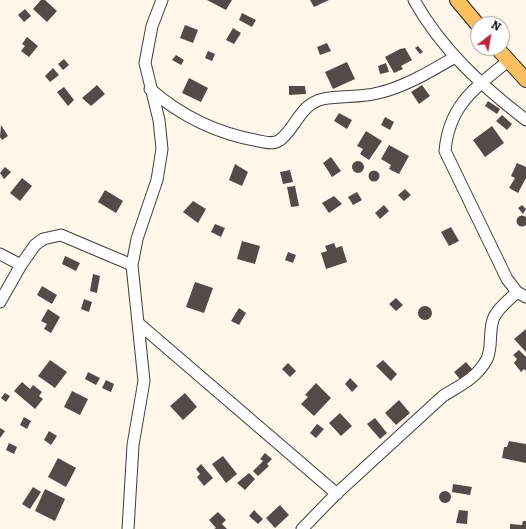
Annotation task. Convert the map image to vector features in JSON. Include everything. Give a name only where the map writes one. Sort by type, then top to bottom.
[{"type":"main road","points":[[457,0],[470,16]]},
{"type":"main road","points":[[504,56],[526,80]]},
{"type":"street","points":[[128,529],[133,445],[144,381],[132,266],[137,239],[157,180],[162,150],[159,120],[146,71],[146,51],[154,19],[162,0]]},
{"type":"street","points":[[414,0],[455,57],[481,84],[526,120]]},
{"type":"street","points":[[150,89],[178,110],[209,126],[248,139],[274,143],[281,140],[303,111],[312,103],[323,99],[377,94],[394,88],[438,67],[455,57]]},
{"type":"street","points":[[302,529],[337,494],[443,396],[461,386],[478,371],[487,358],[494,318],[500,308],[521,295],[507,279],[445,151],[447,132],[453,118],[464,100],[508,61]]},
{"type":"street","points":[[0,302],[21,265],[35,245],[43,238],[61,235],[132,266]]},
{"type":"street","points":[[0,254],[21,265]]},
{"type":"street","points":[[138,323],[337,494]]},
{"type":"building","points":[[41,0],[45,0],[57,11],[47,22],[33,9]]},
{"type":"building","points":[[207,0],[232,0],[226,10]]},
{"type":"building","points":[[310,0],[329,0],[314,7]]},
{"type":"building","points":[[25,9],[31,16],[24,22],[18,15]]},
{"type":"building","points":[[242,13],[256,20],[252,27],[239,20]]},
{"type":"building","points":[[185,25],[198,30],[193,43],[180,38]]},
{"type":"building","points":[[233,28],[241,33],[234,44],[226,40]]},
{"type":"building","points":[[27,37],[38,46],[29,57],[21,51],[25,46],[22,44]]},
{"type":"building","points":[[327,43],[331,51],[320,55],[317,47]]},
{"type":"building","points":[[418,46],[423,52],[420,54],[415,48]]},
{"type":"building","points":[[405,48],[412,60],[401,66],[403,69],[394,73],[385,57]]},
{"type":"building","points":[[208,51],[215,54],[212,61],[205,58]]},
{"type":"building","points":[[176,55],[184,60],[181,65],[172,60]]},
{"type":"building","points":[[64,59],[69,65],[63,70],[58,64]]},
{"type":"building","points":[[347,62],[355,79],[333,89],[325,72]]},
{"type":"building","points":[[386,63],[389,72],[380,74],[378,66]]},
{"type":"building","points":[[53,68],[59,75],[50,82],[45,76]]},
{"type":"building","points":[[189,78],[208,88],[201,102],[182,93]]},
{"type":"building","points":[[97,85],[105,94],[91,106],[82,98]]},
{"type":"building","points":[[422,85],[430,96],[419,104],[411,92]]},
{"type":"building","points":[[289,86],[305,86],[306,94],[289,95]]},
{"type":"building","points":[[64,87],[74,100],[68,106],[57,92]]},
{"type":"building","points":[[488,101],[500,109],[497,114],[485,106]]},
{"type":"building","points":[[339,113],[352,120],[347,129],[334,121]]},
{"type":"building","points":[[502,115],[512,124],[507,130],[496,121]]},
{"type":"building","points":[[385,117],[394,122],[390,130],[381,125]]},
{"type":"building","points":[[1,125],[8,136],[2,140],[0,137]]},
{"type":"building","points":[[492,126],[504,143],[485,157],[473,140]]},
{"type":"building","points":[[366,131],[382,141],[369,160],[360,154],[363,149],[357,146]]},
{"type":"building","points":[[389,145],[409,156],[399,174],[389,169],[391,165],[381,159]]},
{"type":"building","points":[[331,157],[341,171],[332,177],[323,163]]},
{"type":"building","points":[[356,161],[360,161],[364,167],[360,173],[356,173],[352,169],[352,165]]},
{"type":"building","points":[[517,163],[526,167],[526,178],[518,193],[509,188],[515,178],[511,176]]},
{"type":"building","points":[[235,164],[248,172],[242,186],[229,180]]},
{"type":"building","points":[[5,167],[11,172],[4,179],[0,173]]},
{"type":"building","points":[[290,170],[293,182],[283,184],[280,172]]},
{"type":"building","points":[[374,170],[378,172],[380,176],[378,180],[374,182],[370,180],[368,176],[370,172]]},
{"type":"building","points":[[22,178],[32,186],[20,201],[10,193]]},
{"type":"building","points":[[295,186],[299,206],[291,207],[287,187]]},
{"type":"building","points":[[405,189],[411,195],[404,201],[398,195]]},
{"type":"building","points":[[105,190],[123,201],[116,213],[98,202]]},
{"type":"building","points":[[357,192],[362,200],[353,205],[348,197]]},
{"type":"building","points":[[334,196],[342,204],[329,213],[322,203]]},
{"type":"building","points":[[193,201],[206,209],[198,223],[183,212]]},
{"type":"building","points":[[384,205],[389,211],[380,219],[375,213]]},
{"type":"building","points":[[522,205],[526,209],[523,214],[518,208]]},
{"type":"building","points":[[522,215],[526,217],[528,221],[526,225],[522,227],[518,225],[516,221],[518,217]]},
{"type":"building","points":[[215,224],[225,228],[221,237],[211,232]]},
{"type":"building","points":[[451,227],[459,241],[449,246],[441,232]]},
{"type":"building","points":[[242,241],[260,246],[255,264],[237,259]]},
{"type":"building","points":[[334,243],[336,248],[342,246],[347,262],[326,269],[321,253],[327,251],[325,246]]},
{"type":"building","points":[[288,252],[296,255],[293,263],[285,260]]},
{"type":"building","points":[[65,256],[80,263],[76,271],[62,264]]},
{"type":"building","points":[[93,274],[100,276],[97,293],[90,291]]},
{"type":"building","points":[[195,282],[213,288],[204,313],[186,307]]},
{"type":"building","points":[[42,286],[57,295],[52,304],[37,295]]},
{"type":"building","points":[[396,298],[403,305],[396,311],[389,304]]},
{"type":"building","points":[[84,299],[92,302],[89,312],[81,309]]},
{"type":"building","points":[[425,306],[430,308],[432,313],[430,318],[425,320],[420,318],[418,313],[420,308]]},
{"type":"building","points":[[239,308],[246,313],[239,325],[231,321]]},
{"type":"building","points":[[48,309],[60,317],[51,333],[44,329],[47,324],[41,321]]},
{"type":"building","points":[[526,329],[526,352],[514,339]]},
{"type":"building","points":[[519,350],[526,357],[526,371],[524,369],[521,372],[514,363],[517,359],[513,355]]},
{"type":"building","points":[[50,360],[67,372],[55,388],[38,376]]},
{"type":"building","points":[[383,360],[397,374],[391,381],[376,366]]},
{"type":"building","points":[[466,362],[472,369],[460,379],[454,372]]},
{"type":"building","points":[[288,363],[296,371],[290,377],[282,369]]},
{"type":"building","points":[[88,372],[100,378],[96,385],[85,379]]},
{"type":"building","points":[[350,378],[358,386],[352,392],[345,384]]},
{"type":"building","points":[[106,380],[114,384],[111,392],[102,388]]},
{"type":"building","points":[[22,382],[30,389],[33,385],[42,392],[39,396],[43,399],[35,409],[14,391]]},
{"type":"building","points":[[316,383],[331,398],[314,416],[301,404],[308,397],[305,395]]},
{"type":"building","points":[[72,391],[88,399],[80,415],[64,407]]},
{"type":"building","points":[[5,393],[10,396],[6,402],[1,398]]},
{"type":"building","points":[[185,393],[197,407],[183,420],[170,406]]},
{"type":"building","points":[[399,400],[410,413],[396,425],[385,413]]},
{"type":"building","points":[[340,413],[352,426],[341,436],[329,423]]},
{"type":"building","points":[[24,417],[31,421],[27,429],[20,425]]},
{"type":"building","points":[[375,418],[387,433],[380,439],[367,424]]},
{"type":"building","points":[[317,424],[324,429],[316,438],[310,433]]},
{"type":"building","points":[[0,428],[5,431],[0,438]]},
{"type":"building","points":[[49,431],[57,436],[51,445],[44,440]]},
{"type":"building","points":[[509,441],[526,444],[526,463],[502,458],[504,447],[507,447]]},
{"type":"building","points":[[9,443],[17,447],[14,454],[6,450]]},
{"type":"building","points":[[265,453],[272,459],[267,464],[269,466],[258,476],[253,471],[263,461],[260,459]]},
{"type":"building","points":[[223,456],[237,474],[226,483],[212,464]]},
{"type":"building","points":[[58,458],[76,468],[66,487],[48,477]]},
{"type":"building","points":[[201,464],[213,478],[204,486],[197,477],[200,474],[196,469]]},
{"type":"building","points":[[249,473],[255,479],[245,490],[237,483]]},
{"type":"building","points":[[453,484],[472,487],[470,495],[452,492]]},
{"type":"building","points":[[33,487],[41,492],[30,509],[22,504]]},
{"type":"building","points":[[45,489],[65,499],[55,521],[35,511]]},
{"type":"building","points":[[447,491],[450,492],[450,502],[443,503],[440,502],[439,495],[440,492]]},
{"type":"building","points":[[280,505],[289,515],[275,528],[266,518]]},
{"type":"building","points":[[254,510],[263,519],[258,524],[249,516]]},
{"type":"building","points":[[459,510],[468,511],[467,524],[456,523]]},
{"type":"building","points":[[218,512],[226,520],[222,524],[227,529],[214,529],[216,528],[209,520]]},
{"type":"building","points":[[523,521],[526,521],[526,529],[510,529],[510,524],[522,525]]}]
